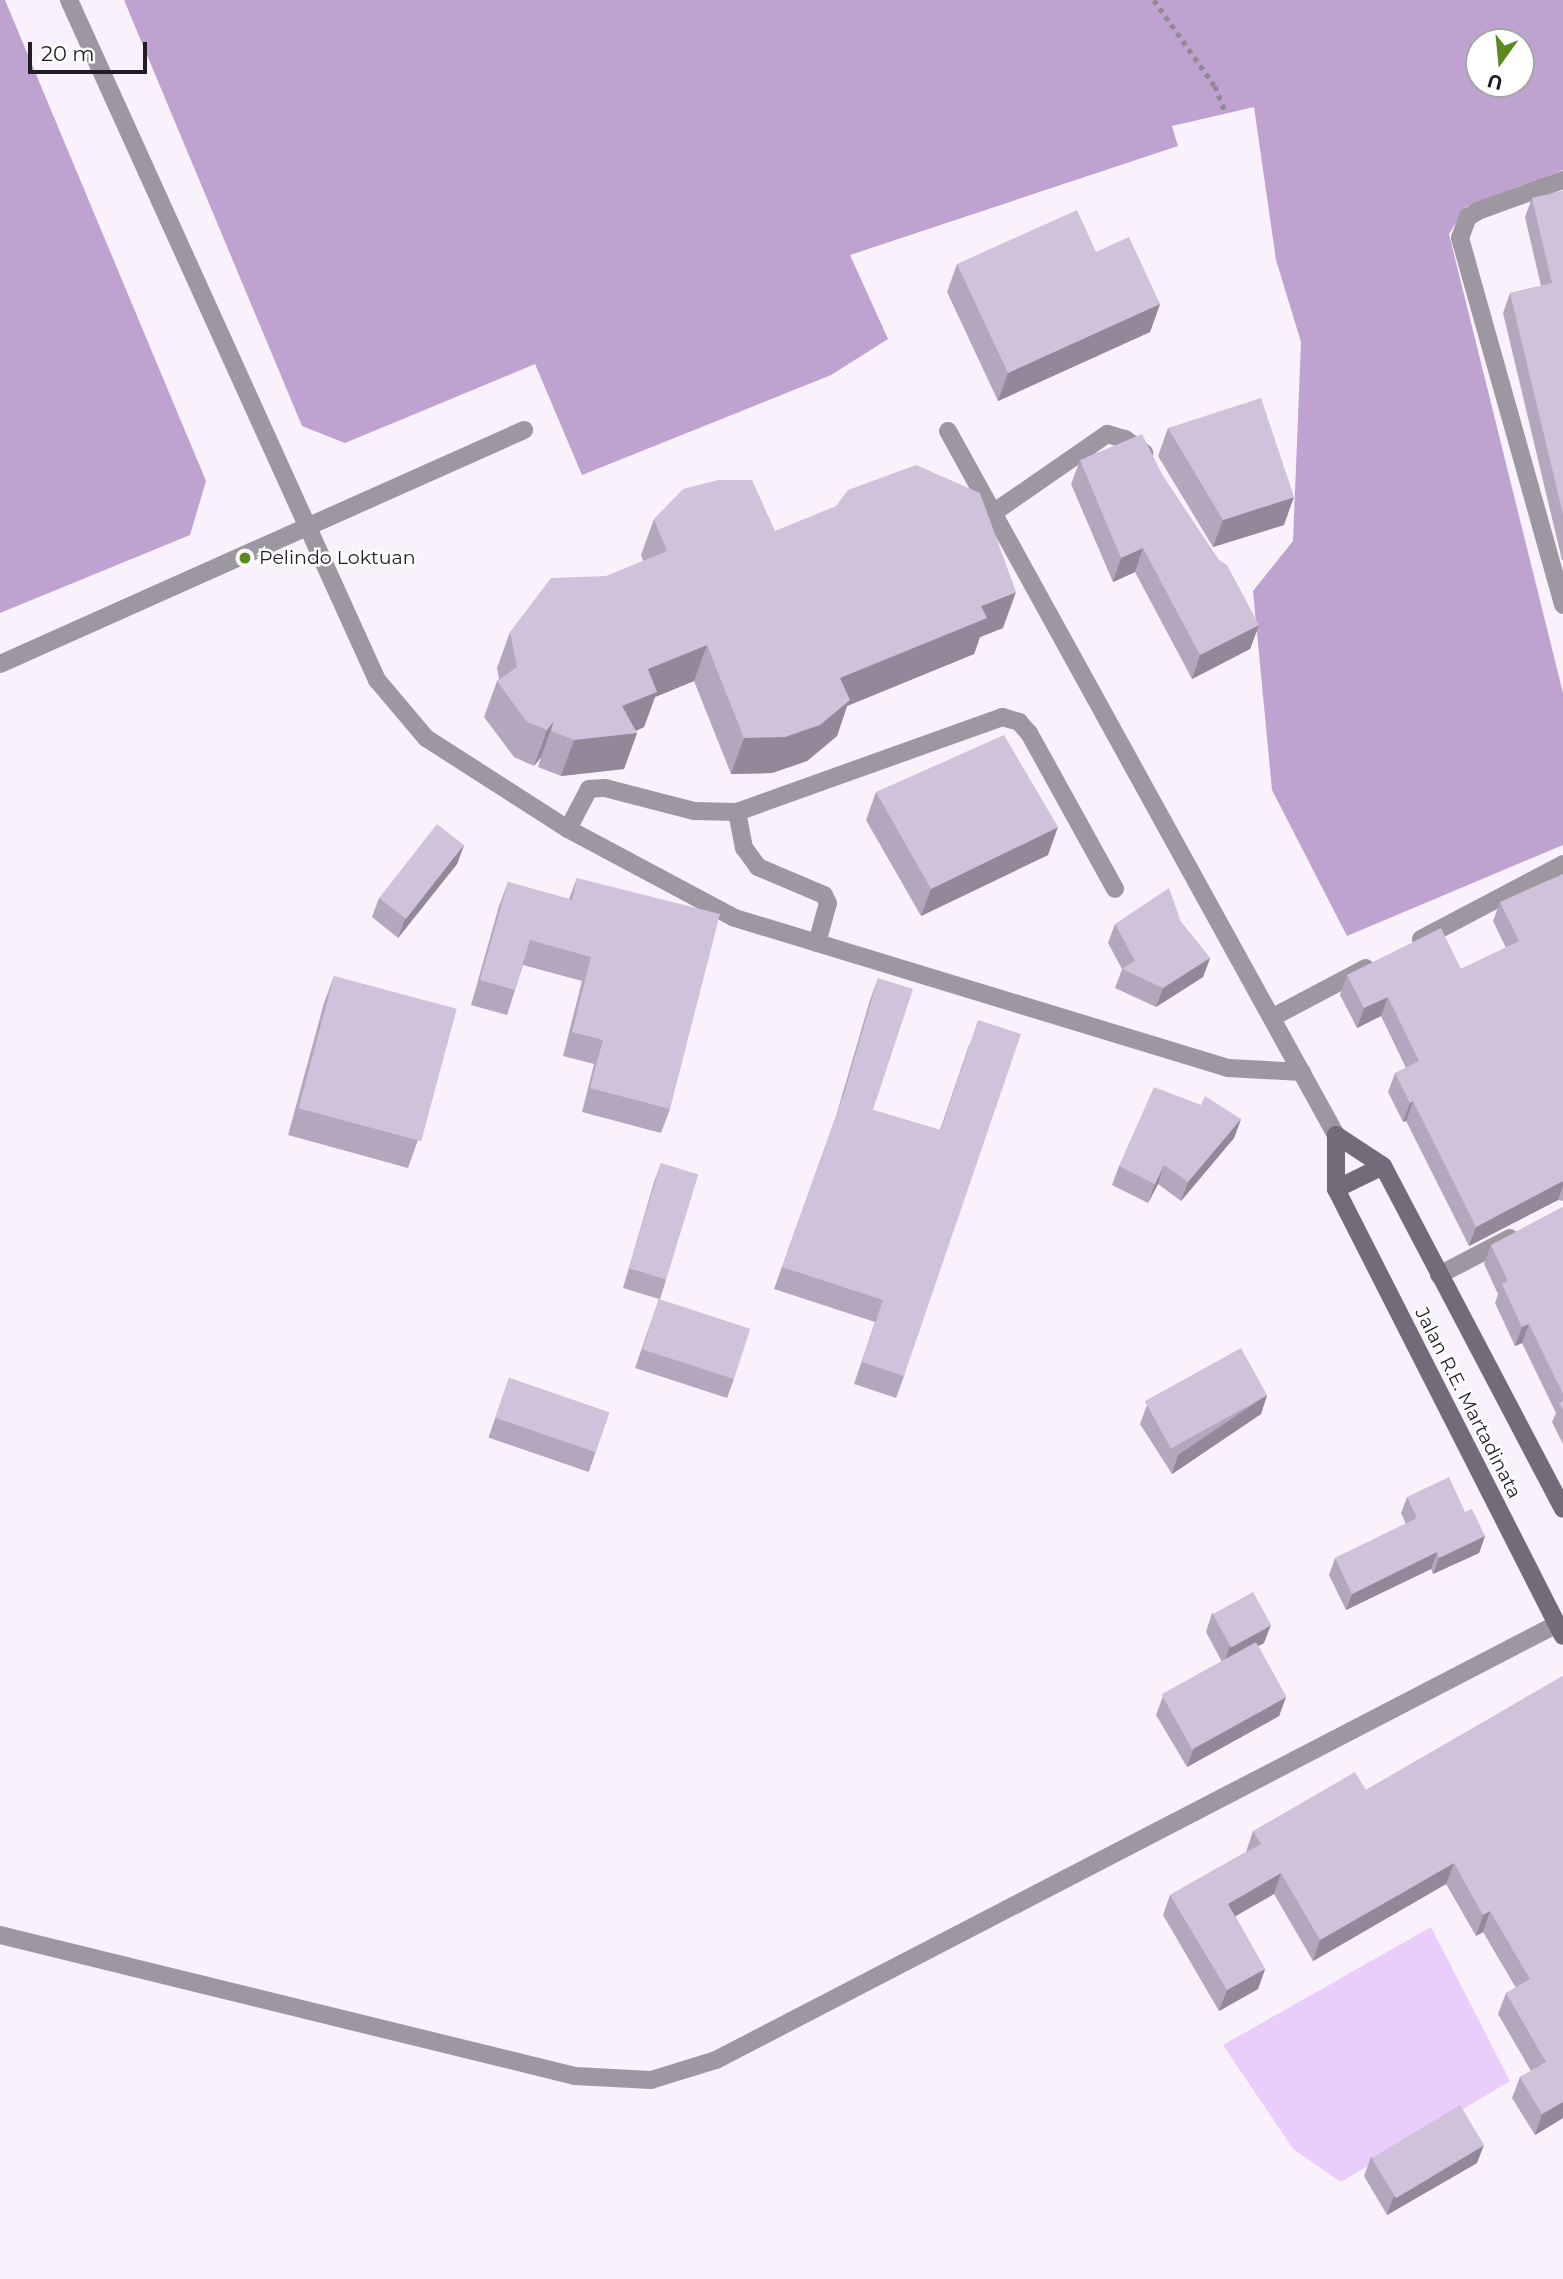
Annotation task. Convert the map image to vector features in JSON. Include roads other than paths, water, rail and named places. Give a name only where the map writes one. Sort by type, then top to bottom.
[{"type":"street","points":[[68,0],[377,680],[426,738],[568,829],[736,918],[1228,1068],[1302,1072]]},
{"type":"street","points":[[1563,180],[1478,211],[1468,217],[1460,238],[1563,605]]},
{"type":"street","points":[[0,664],[524,430]]},
{"type":"street","points":[[948,431],[1336,1135],[1383,1166]]},
{"type":"street","points":[[993,513],[1107,434],[1142,449],[1153,471]]},
{"type":"street","points":[[568,829],[589,789],[605,788],[694,811],[737,813],[1002,717],[1019,722],[1029,733],[1115,889]]},
{"type":"street","points":[[737,813],[744,848],[758,867],[824,895],[828,903],[817,943]]},
{"type":"street","points":[[1401,950],[1563,864]]},
{"type":"street","points":[[1273,1017],[1377,962]]},
{"type":"street","points":[[1336,1135],[1336,1189],[1383,1166]]},
{"type":"street","name":"Jalan R.E. Martadinata","points":[[1383,1166],[1563,1509]]},
{"type":"street","name":"Jalan R.E. Martadinata","points":[[1336,1189],[1560,1630]]},
{"type":"street","points":[[1439,1275],[1526,1230]]},
{"type":"street","points":[[0,1935],[575,2076],[651,2080],[716,2060],[753,2042],[1560,1630]]},
{"type":"place","name":"Pelindo Loktuan","points":[[245,558]]}]
